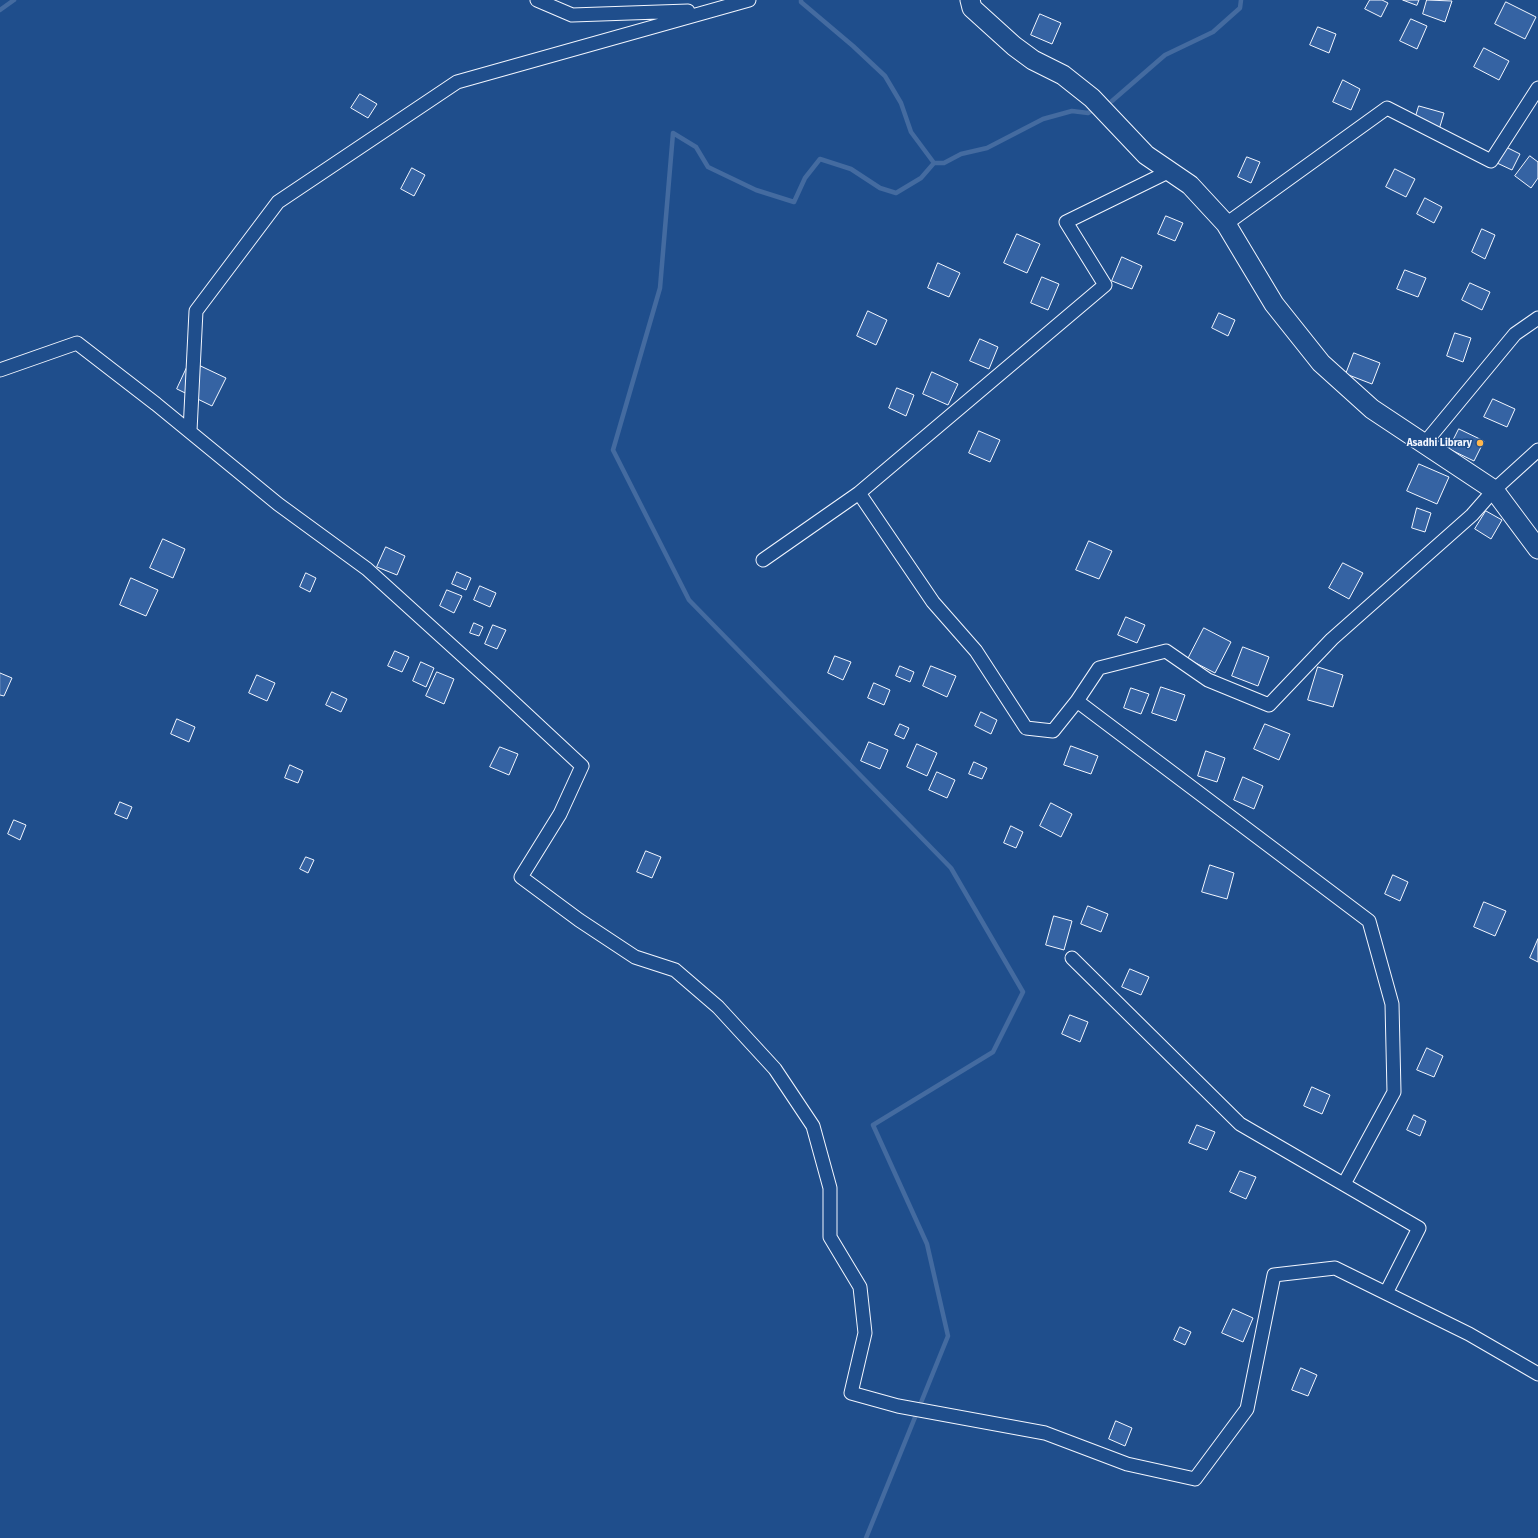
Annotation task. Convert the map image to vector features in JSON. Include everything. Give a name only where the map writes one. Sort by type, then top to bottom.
[{"type":"street","points":[[537,0],[572,15],[708,10]]},
{"type":"street","points":[[190,431],[196,311],[278,202],[457,82],[708,10],[749,0]]},
{"type":"street","points":[[970,0],[972,8],[1014,46],[1033,60],[1063,76],[1092,98],[1146,155],[1190,185],[1226,224],[1274,304],[1321,363],[1372,409],[1494,490],[1538,549]]},
{"type":"street","points":[[1226,224],[1387,108],[1491,161],[1538,88]]},
{"type":"street","points":[[763,560],[859,493],[1105,285],[1066,222],[1170,171]]},
{"type":"street","points":[[1424,444],[1515,334],[1538,318]]},
{"type":"street","points":[[0,370],[77,343],[190,431],[278,504],[367,569],[582,766],[560,814],[521,877],[579,920],[635,957],[675,970],[718,1007],[775,1069],[813,1126],[830,1188],[830,1237],[860,1287],[866,1333],[851,1393],[898,1406],[1045,1433],[1127,1464],[1195,1479],[1247,1409],[1274,1275],[1335,1268],[1469,1334],[1538,1374]]},
{"type":"street","points":[[859,493],[933,602],[976,651],[1026,728],[1053,731],[1077,701],[1099,668],[1166,651],[1208,680],[1269,705],[1332,638],[1472,514],[1494,490],[1538,450]]},
{"type":"street","points":[[1077,701],[1369,921],[1392,1004],[1394,1092],[1344,1184]]},
{"type":"street","points":[[1072,958],[1240,1124],[1419,1228],[1386,1293]]},
{"type":"building","points":[[1370,0],[1382,0],[1388,3],[1381,17],[1365,9]]},
{"type":"building","points":[[1403,0],[1419,0],[1417,5]]},
{"type":"building","points":[[1427,0],[1452,1],[1445,22],[1423,14]]},
{"type":"building","points":[[1506,2],[1536,17],[1525,39],[1495,24]]},
{"type":"building","points":[[1040,14],[1061,23],[1052,44],[1031,35]]},
{"type":"building","points":[[1411,19],[1427,26],[1417,49],[1400,41]]},
{"type":"building","points":[[1318,27],[1336,34],[1329,53],[1310,45]]},
{"type":"building","points":[[1484,48],[1509,61],[1499,80],[1474,67]]},
{"type":"building","points":[[1343,80],[1360,89],[1351,110],[1333,102]]},
{"type":"building","points":[[360,94],[377,104],[368,118],[351,108]]},
{"type":"building","points":[[1419,106],[1444,113],[1438,133],[1413,126]]},
{"type":"building","points":[[1506,147],[1520,154],[1512,170],[1497,163]]},
{"type":"building","points":[[1530,156],[1538,162],[1538,178],[1531,188],[1515,176]]},
{"type":"building","points":[[1247,157],[1260,162],[1251,183],[1238,177]]},
{"type":"building","points":[[412,168],[425,175],[414,196],[401,189]]},
{"type":"building","points":[[1395,169],[1415,179],[1406,197],[1386,187]]},
{"type":"building","points":[[1425,198],[1442,207],[1434,223],[1417,214]]},
{"type":"building","points":[[1166,216],[1183,223],[1175,241],[1158,234]]},
{"type":"building","points":[[1482,229],[1495,235],[1485,259],[1472,252]]},
{"type":"building","points":[[1017,234],[1040,244],[1027,273],[1004,263]]},
{"type":"building","points":[[1122,257],[1142,266],[1132,289],[1112,281]]},
{"type":"building","points":[[938,263],[960,273],[949,297],[928,288]]},
{"type":"building","points":[[1405,270],[1426,278],[1418,297],[1397,289]]},
{"type":"building","points":[[1042,277],[1059,284],[1048,310],[1031,303]]},
{"type":"building","points":[[1470,283],[1490,292],[1482,310],[1462,300]]},
{"type":"building","points":[[868,311],[887,320],[876,345],[857,336]]},
{"type":"building","points":[[1219,313],[1235,320],[1228,336],[1212,328]]},
{"type":"building","points":[[1455,333],[1471,338],[1463,362],[1447,356]]},
{"type":"building","points":[[980,339],[998,347],[989,369],[970,361]]},
{"type":"building","points":[[1354,353],[1380,363],[1372,384],[1346,374]]},
{"type":"building","points":[[190,361],[226,378],[212,406],[177,389]]},
{"type":"building","points":[[932,372],[958,384],[948,405],[923,394]]},
{"type":"building","points":[[897,388],[914,395],[906,416],[889,408]]},
{"type":"building","points":[[1493,399],[1515,409],[1507,427],[1484,417]]},
{"type":"building","points":[[1459,429],[1484,441],[1474,461],[1449,449]]},
{"type":"building","points":[[979,431],[1000,440],[990,462],[969,453]]},
{"type":"building","points":[[1419,464],[1449,477],[1437,504],[1407,491]]},
{"type":"building","points":[[1417,508],[1431,513],[1425,532],[1412,528]]},
{"type":"building","points":[[1486,511],[1502,520],[1491,539],[1475,529]]},
{"type":"building","points":[[163,539],[185,549],[173,578],[150,568]]},
{"type":"building","points":[[1089,541],[1112,551],[1099,579],[1076,570]]},
{"type":"building","points":[[386,547],[405,556],[397,575],[377,567]]},
{"type":"building","points":[[1343,563],[1363,573],[1349,599],[1329,588]]},
{"type":"building","points":[[457,572],[471,578],[466,590],[452,584]]},
{"type":"building","points":[[306,573],[316,578],[310,592],[300,587]]},
{"type":"building","points":[[131,578],[158,590],[146,616],[120,605]]},
{"type":"building","points":[[480,586],[496,593],[490,607],[474,600]]},
{"type":"building","points":[[447,590],[462,596],[454,613],[440,606]]},
{"type":"building","points":[[1126,617],[1145,625],[1137,643],[1118,635]]},
{"type":"building","points":[[474,623],[483,627],[479,636],[470,633]]},
{"type":"building","points":[[493,625],[506,630],[497,649],[485,644]]},
{"type":"building","points":[[1204,628],[1231,642],[1215,673],[1188,659]]},
{"type":"building","points":[[1243,647],[1269,657],[1258,686],[1232,676]]},
{"type":"building","points":[[395,651],[409,657],[402,672],[388,666]]},
{"type":"building","points":[[835,656],[851,662],[843,680],[828,673]]},
{"type":"building","points":[[421,662],[434,668],[426,687],[413,681]]},
{"type":"building","points":[[900,666],[914,672],[910,682],[896,676]]},
{"type":"building","points":[[931,666],[956,676],[947,697],[923,686]]},
{"type":"building","points":[[1318,667],[1343,675],[1333,707],[1308,700]]},
{"type":"building","points":[[437,672],[454,679],[444,704],[426,696]]},
{"type":"building","points":[[0,673],[12,678],[4,696],[0,695]]},
{"type":"building","points":[[257,675],[275,683],[267,701],[249,693]]},
{"type":"building","points":[[874,683],[890,690],[884,705],[868,698]]},
{"type":"building","points":[[1161,687],[1185,695],[1176,721],[1152,713]]},
{"type":"building","points":[[1131,688],[1149,694],[1141,714],[1124,708]]},
{"type":"building","points":[[332,692],[347,699],[341,712],[326,705]]},
{"type":"building","points":[[981,712],[997,720],[991,734],[975,726]]},
{"type":"building","points":[[177,719],[195,727],[189,742],[171,734]]},
{"type":"building","points":[[900,724],[909,728],[904,739],[895,735]]},
{"type":"building","points":[[1265,724],[1290,734],[1279,760],[1254,749]]},
{"type":"building","points":[[869,742],[888,750],[880,769],[861,761]]},
{"type":"building","points":[[917,744],[937,753],[927,776],[907,767]]},
{"type":"building","points":[[1071,746],[1098,756],[1091,774],[1064,765]]},
{"type":"building","points":[[500,747],[518,754],[509,775],[490,767]]},
{"type":"building","points":[[1206,751],[1225,758],[1217,782],[1198,776]]},
{"type":"building","points":[[974,762],[987,768],[982,779],[969,774]]},
{"type":"building","points":[[290,765],[303,771],[298,783],[285,778]]},
{"type":"building","points":[[937,772],[955,780],[947,798],[929,790]]},
{"type":"building","points":[[1243,777],[1263,786],[1254,809],[1234,800]]},
{"type":"building","points":[[120,802],[132,807],[127,819],[115,814]]},
{"type":"building","points":[[1051,803],[1072,814],[1061,837],[1040,826]]},
{"type":"building","points":[[14,820],[26,825],[20,840],[8,834]]},
{"type":"building","points":[[1011,826],[1023,832],[1016,848],[1004,843]]},
{"type":"building","points":[[646,851],[661,857],[652,878],[637,872]]},
{"type":"building","points":[[306,857],[314,860],[308,873],[300,869]]},
{"type":"building","points":[[1210,865],[1234,873],[1227,899],[1202,892]]},
{"type":"building","points":[[1393,875],[1408,882],[1400,901],[1385,894]]},
{"type":"building","points":[[1484,902],[1506,911],[1495,936],[1474,927]]},
{"type":"building","points":[[1088,906],[1108,914],[1101,932],[1081,924]]},
{"type":"building","points":[[1054,916],[1072,921],[1064,950],[1046,945]]},
{"type":"building","points":[[1538,939],[1538,962],[1530,958]]},
{"type":"building","points":[[1130,969],[1149,977],[1141,995],[1122,987]]},
{"type":"building","points":[[1070,1015],[1088,1022],[1080,1042],[1062,1034]]},
{"type":"building","points":[[1427,1048],[1443,1056],[1434,1077],[1417,1070]]},
{"type":"building","points":[[1312,1087],[1330,1095],[1322,1114],[1304,1106]]},
{"type":"building","points":[[1414,1115],[1426,1121],[1420,1136],[1407,1130]]},
{"type":"building","points":[[1197,1125],[1215,1132],[1207,1150],[1189,1143]]},
{"type":"building","points":[[1240,1171],[1256,1177],[1246,1199],[1230,1192]]},
{"type":"building","points":[[1233,1309],[1253,1318],[1243,1342],[1222,1333]]},
{"type":"building","points":[[1180,1327],[1191,1332],[1185,1345],[1174,1340]]},
{"type":"building","points":[[1301,1368],[1317,1375],[1308,1396],[1292,1390]]},
{"type":"building","points":[[1116,1421],[1132,1428],[1125,1446],[1109,1439]]},
{"type":"waterway","points":[[0,10],[14,0]]},
{"type":"waterway","points":[[801,0],[801,2],[853,46],[885,76],[901,103],[911,132],[934,163]]},
{"type":"waterway","points":[[1112,101],[1165,55],[1213,32],[1240,8],[1241,0]]},
{"type":"waterway","points":[[866,1538],[948,1336],[927,1244],[873,1125],[993,1052],[1023,992],[951,868],[689,600],[613,450],[660,288],[673,133],[696,147],[708,167],[756,190],[794,202],[805,178],[820,159],[851,169],[880,188],[896,193],[921,178],[934,163],[944,163],[961,154],[987,148],[1043,119],[1072,111],[1088,113],[1093,110]]},
{"type":"place","name":"Asadhi Library","points":[[1480,443]]}]
